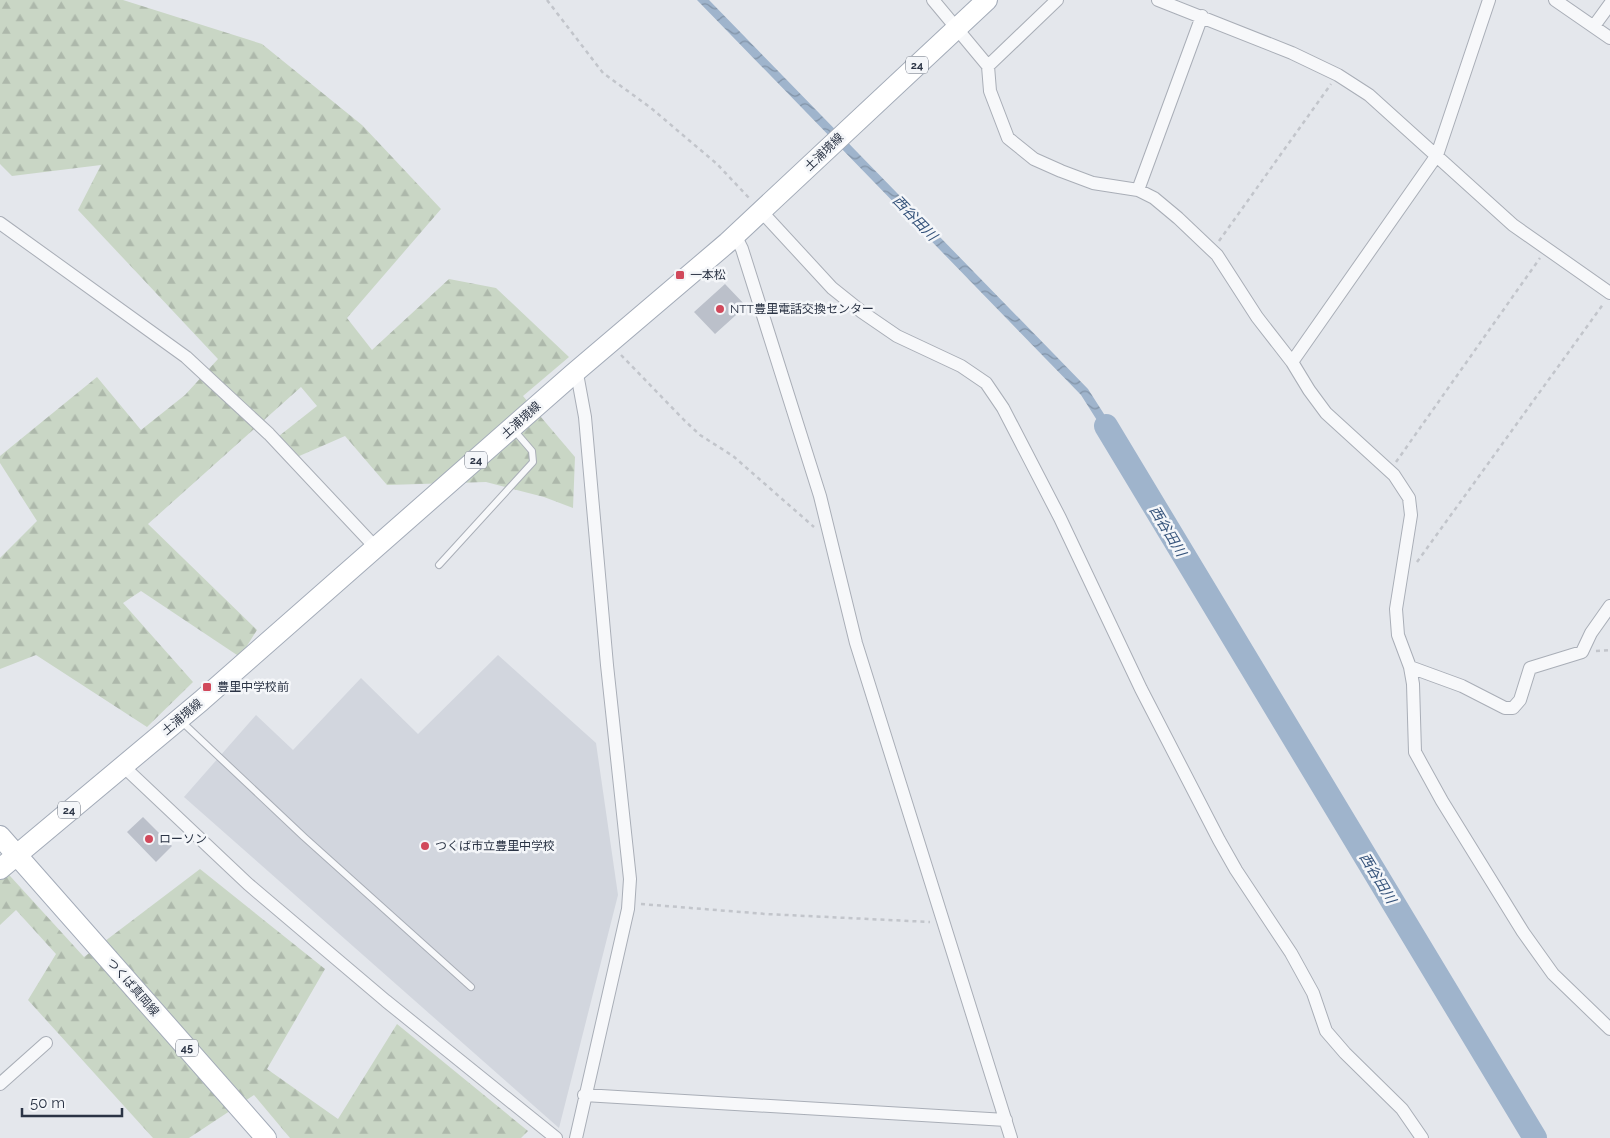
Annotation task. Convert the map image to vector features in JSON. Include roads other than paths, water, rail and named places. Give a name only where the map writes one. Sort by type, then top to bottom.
[{"type":"main road","name":"土浦境線","points":[[0,869],[180,719],[376,549],[573,374],[735,235],[987,0]]},
{"type":"main road","name":"つくば真岡線","points":[[0,836],[260,1136]]},
{"type":"street","points":[[933,0],[988,66],[990,91],[1008,138],[1034,159],[1061,171],[1093,183],[1138,190],[1154,198],[1212,250],[1257,317],[1292,362],[1326,413],[1389,471],[1409,498],[1411,515],[1396,609],[1398,635],[1410,667],[1413,684],[1416,752],[1523,932],[1553,974],[1610,1029]]},
{"type":"street","points":[[988,66],[1057,0]]},
{"type":"street","points":[[1158,0],[1292,53],[1338,75],[1369,95],[1513,225],[1546,248],[1607,297]]},
{"type":"street","points":[[1292,362],[1437,155],[1489,0]]},
{"type":"street","points":[[1555,0],[1610,38]]},
{"type":"street","points":[[1594,26],[1610,4]]},
{"type":"street","points":[[1138,190],[1202,16]]},
{"type":"street","points":[[761,211],[832,288],[897,336],[960,366],[986,383],[1004,408],[1060,518],[1141,689],[1219,840],[1236,870],[1291,952],[1313,993],[1326,1031],[1345,1053],[1402,1109],[1422,1138]]},
{"type":"street","points":[[0,223],[186,357],[275,440],[376,549]]},
{"type":"street","points":[[735,235],[742,249],[820,496],[856,643],[1012,1138]]},
{"type":"street","points":[[573,374],[578,379],[585,417],[607,665],[630,879],[628,903],[576,1138]]},
{"type":"street","points":[[1410,667],[1462,686],[1505,708],[1513,708],[1520,700],[1530,668],[1582,652],[1591,633],[1610,606]]},
{"type":"street","points":[[123,766],[248,884],[386,1001],[556,1138]]},
{"type":"street","points":[[0,1084],[46,1044]]},
{"type":"street","points":[[584,1095],[1006,1120]]},
{"type":"lane","points":[[439,565],[533,462],[532,452],[512,428]]},
{"type":"lane","points":[[180,719],[304,838],[471,987]]},
{"type":"water","points":[[697,0],[709,0],[1088,389],[1127,450],[1119,455],[1081,395]]},
{"type":"waterway","name":"西谷田川","points":[[1106,426],[1535,1138]]},
{"type":"place","name":"一本松","points":[[680,275]]},
{"type":"place","name":"NTT豊里電話交換センター","points":[[720,309]]},
{"type":"place","name":"豊里中学校前","points":[[207,687]]},
{"type":"place","name":"ローソン","points":[[149,839]]},
{"type":"place","name":"つくば市立豊里中学校","points":[[425,846]]}]
